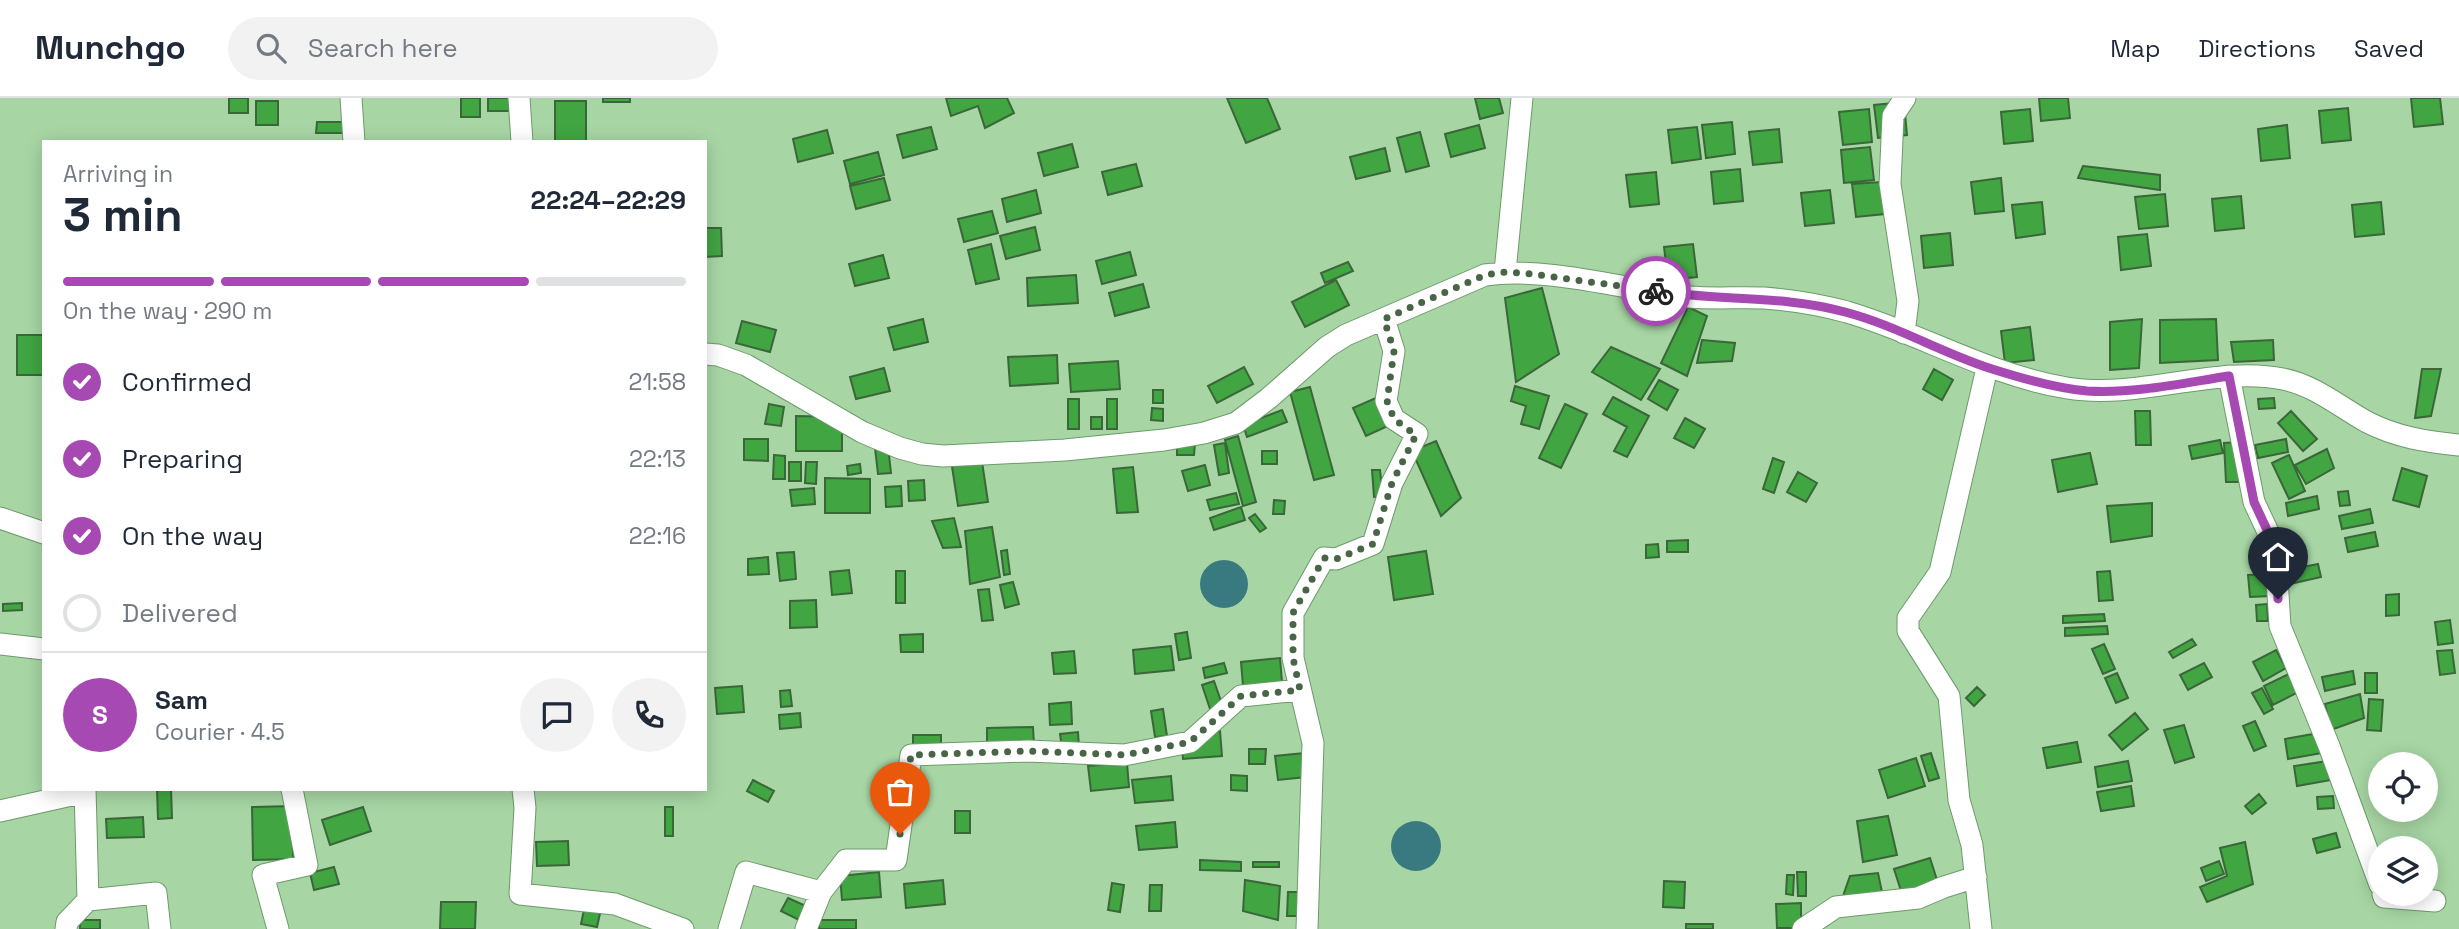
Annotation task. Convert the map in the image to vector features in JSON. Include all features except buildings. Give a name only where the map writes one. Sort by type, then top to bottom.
[{"type":"street","points":[[351,98],[354,140]]},
{"type":"street","points":[[519,98],[522,140]]},
{"type":"street","points":[[1505,272],[1522,98]]},
{"type":"street","points":[[1904,333],[1908,301],[1890,184],[1893,117],[1905,98]]},
{"type":"street","points":[[707,354],[718,355],[746,365],[862,432],[922,454],[943,456],[1065,450],[1164,440],[1204,433],[1236,423],[1327,347],[1346,335],[1485,275],[1505,272],[1590,281],[1692,297],[1799,302],[1847,312],[1987,368],[2087,391],[2151,388],[2229,376],[2283,379],[2307,386],[2370,423],[2399,435],[2459,445]]},
{"type":"street","points":[[1307,929],[1313,743],[1293,658],[1293,613],[1324,558],[1336,559],[1373,544],[1392,483],[1416,435],[1394,419],[1387,401],[1394,351],[1384,319]]},
{"type":"street","points":[[1981,929],[1972,845],[1959,800],[1949,695],[1908,631],[1908,618],[1940,572],[1987,368]]},
{"type":"street","points":[[2229,376],[2254,502],[2275,547],[2280,625],[2329,746],[2368,853]]},
{"type":"street","points":[[0,518],[42,532]]},
{"type":"street","points":[[0,644],[42,649]]},
{"type":"street","points":[[806,929],[821,892],[846,860],[896,860],[911,755],[1028,751],[1124,755],[1190,742],[1241,696],[1300,690]]},
{"type":"street","points":[[0,811],[85,791],[88,900]]},
{"type":"street","points":[[278,929],[262,875],[307,865],[292,791]]},
{"type":"street","points":[[523,791],[525,808],[520,894],[615,904],[683,929]]},
{"type":"street","points":[[729,929],[746,872],[821,892]]},
{"type":"street","points":[[1803,929],[1836,907],[1918,898],[1976,877]]},
{"type":"street","points":[[66,929],[67,922],[88,900],[156,893],[160,929]]},
{"type":"water","points":[[1224,560],[1241,567],[1248,584],[1241,601],[1224,608],[1207,601],[1200,584],[1207,567]]},
{"type":"water","points":[[1416,821],[1433,829],[1441,846],[1433,863],[1416,871],[1399,863],[1391,846],[1399,829]]},
{"type":"way so far","points":[[900,834],[911,755],[1028,751],[1124,755],[1190,742],[1241,696],[1300,690],[1293,658],[1293,613],[1324,558],[1336,559],[1373,544],[1392,483],[1416,435],[1394,419],[1387,401],[1394,351],[1384,319],[1485,275],[1505,272],[1656,291]]},
{"type":"route","points":[[1656,291],[1692,297],[1799,302],[1847,312],[1987,368],[2087,391],[2151,388],[2229,376],[2254,502],[2275,547],[2278,599]]}]
